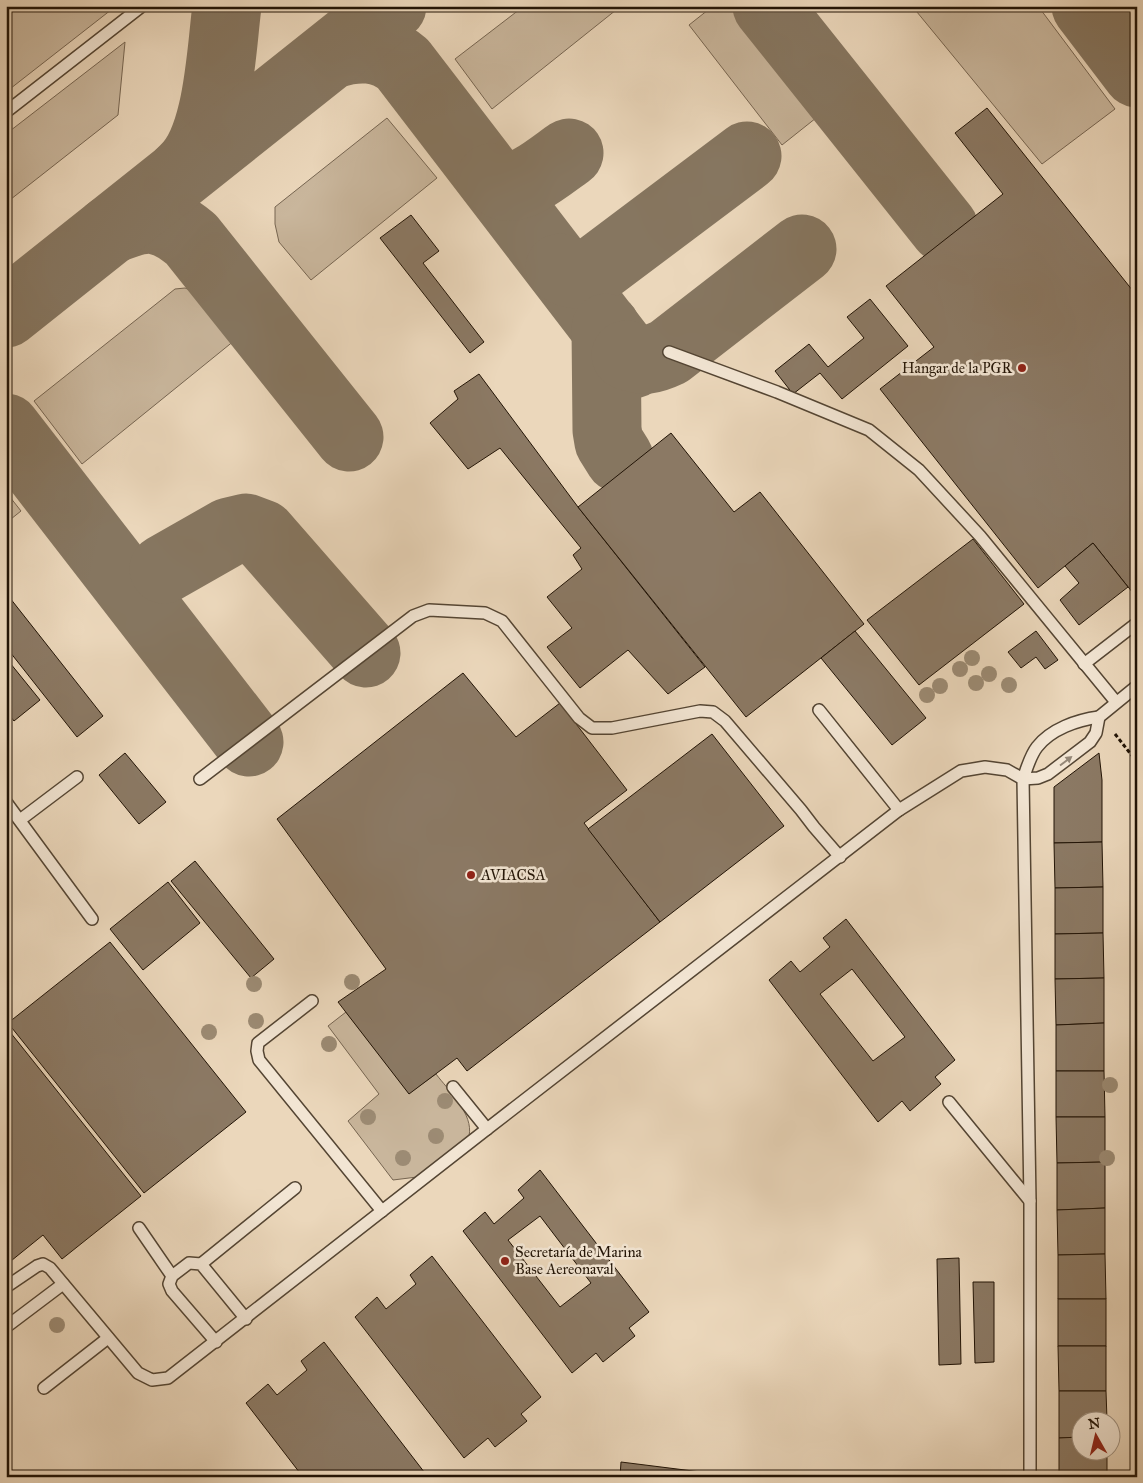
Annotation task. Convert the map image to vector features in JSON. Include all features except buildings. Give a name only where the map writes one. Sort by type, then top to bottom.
[{"type":"lane","points":[[6,112],[142,6]]},
{"type":"lane","points":[[669,352],[777,392],[869,430],[919,470],[974,529],[1116,702]]},
{"type":"lane","points":[[200,779],[413,616],[429,610],[485,613],[502,621],[578,718],[592,728],[612,728],[700,711],[713,712],[725,721],[840,857]]},
{"type":"lane","points":[[1084,664],[1137,623]]},
{"type":"lane","points":[[1030,1477],[1030,1201],[1023,779],[1030,757],[1037,746],[1046,738],[1069,724],[1082,719],[1099,717],[1137,686]]},
{"type":"lane","points":[[819,710],[899,810]]},
{"type":"lane","points":[[6,1287],[43,1264],[50,1268],[138,1374],[152,1380],[168,1378],[899,810],[961,771],[985,767],[1007,770],[1023,779],[1038,778],[1048,774],[1090,742],[1096,733],[1099,717]]},
{"type":"lane","points":[[20,820],[77,777]]},
{"type":"lane","points":[[6,802],[92,919]]},
{"type":"lane","points":[[312,1001],[258,1043],[256,1051],[259,1060],[382,1211]]},
{"type":"lane","points":[[453,1087],[487,1129]]},
{"type":"lane","points":[[949,1102],[1030,1201]]},
{"type":"lane","points":[[216,1342],[172,1291],[169,1284],[172,1276],[189,1263],[200,1264],[295,1188]]},
{"type":"lane","points":[[139,1228],[172,1276]]},
{"type":"lane","points":[[200,1264],[246,1319]]},
{"type":"lane","points":[[6,1327],[63,1284]]},
{"type":"lane","points":[[44,1388],[108,1338]]},
{"type":"path","points":[[1118,737],[1137,762]]},
{"type":"shaded area","points":[[6,6],[116,6],[6,92]]},
{"type":"shaded area","points":[[524,6],[621,6],[492,109],[455,59]]},
{"type":"shaded area","points":[[713,6],[729,6],[816,118],[782,145],[689,25]]},
{"type":"shaded area","points":[[912,6],[1038,6],[1115,109],[1042,164]]},
{"type":"shaded area","points":[[125,42],[118,115],[6,203],[6,134]]},
{"type":"shaded area","points":[[387,118],[437,178],[311,280],[279,242],[275,224],[275,207]]},
{"type":"shaded area","points":[[185,288],[200,296],[240,336],[82,464],[34,401],[175,289]]},
{"type":"shaded area","points":[[6,492],[21,511],[6,523]]},
{"type":"shaded area","points":[[346,1012],[409,1093],[436,1074],[459,1103],[468,1119],[469,1136],[417,1177],[393,1180],[348,1121],[379,1094],[328,1026]]},
{"type":"taxiway","points":[[182,172],[194,158],[204,140],[211,118],[220,70],[227,6]]},
{"type":"taxiway","points":[[6,313],[392,6]]},
{"type":"taxiway","points":[[767,6],[944,228]]},
{"type":"taxiway","points":[[1086,6],[1137,73]]},
{"type":"taxiway","points":[[333,54],[342,51],[370,49],[387,54],[403,64],[633,364]]},
{"type":"taxiway","points":[[491,178],[504,186],[520,184],[538,175],[569,153]]},
{"type":"taxiway","points":[[560,268],[576,274],[594,271],[747,156]]},
{"type":"taxiway","points":[[110,230],[133,222],[152,220],[170,225],[191,239],[349,437]]},
{"type":"taxiway","points":[[626,355],[638,359],[648,359],[669,352],[802,249]]},
{"type":"taxiway","points":[[606,328],[607,430],[609,442],[619,458]]},
{"type":"taxiway","points":[[6,428],[249,742]]},
{"type":"taxiway","points":[[164,569],[229,532],[246,528],[262,534],[366,653]]},
{"type":"place","name":"Hangar de la PGR","points":[[1022,368]]},
{"type":"place","name":"AVIACSA","points":[[471,875]]},
{"type":"place","name":"Secretaría de Marina Base Aereonaval","points":[[505,1261]]}]
